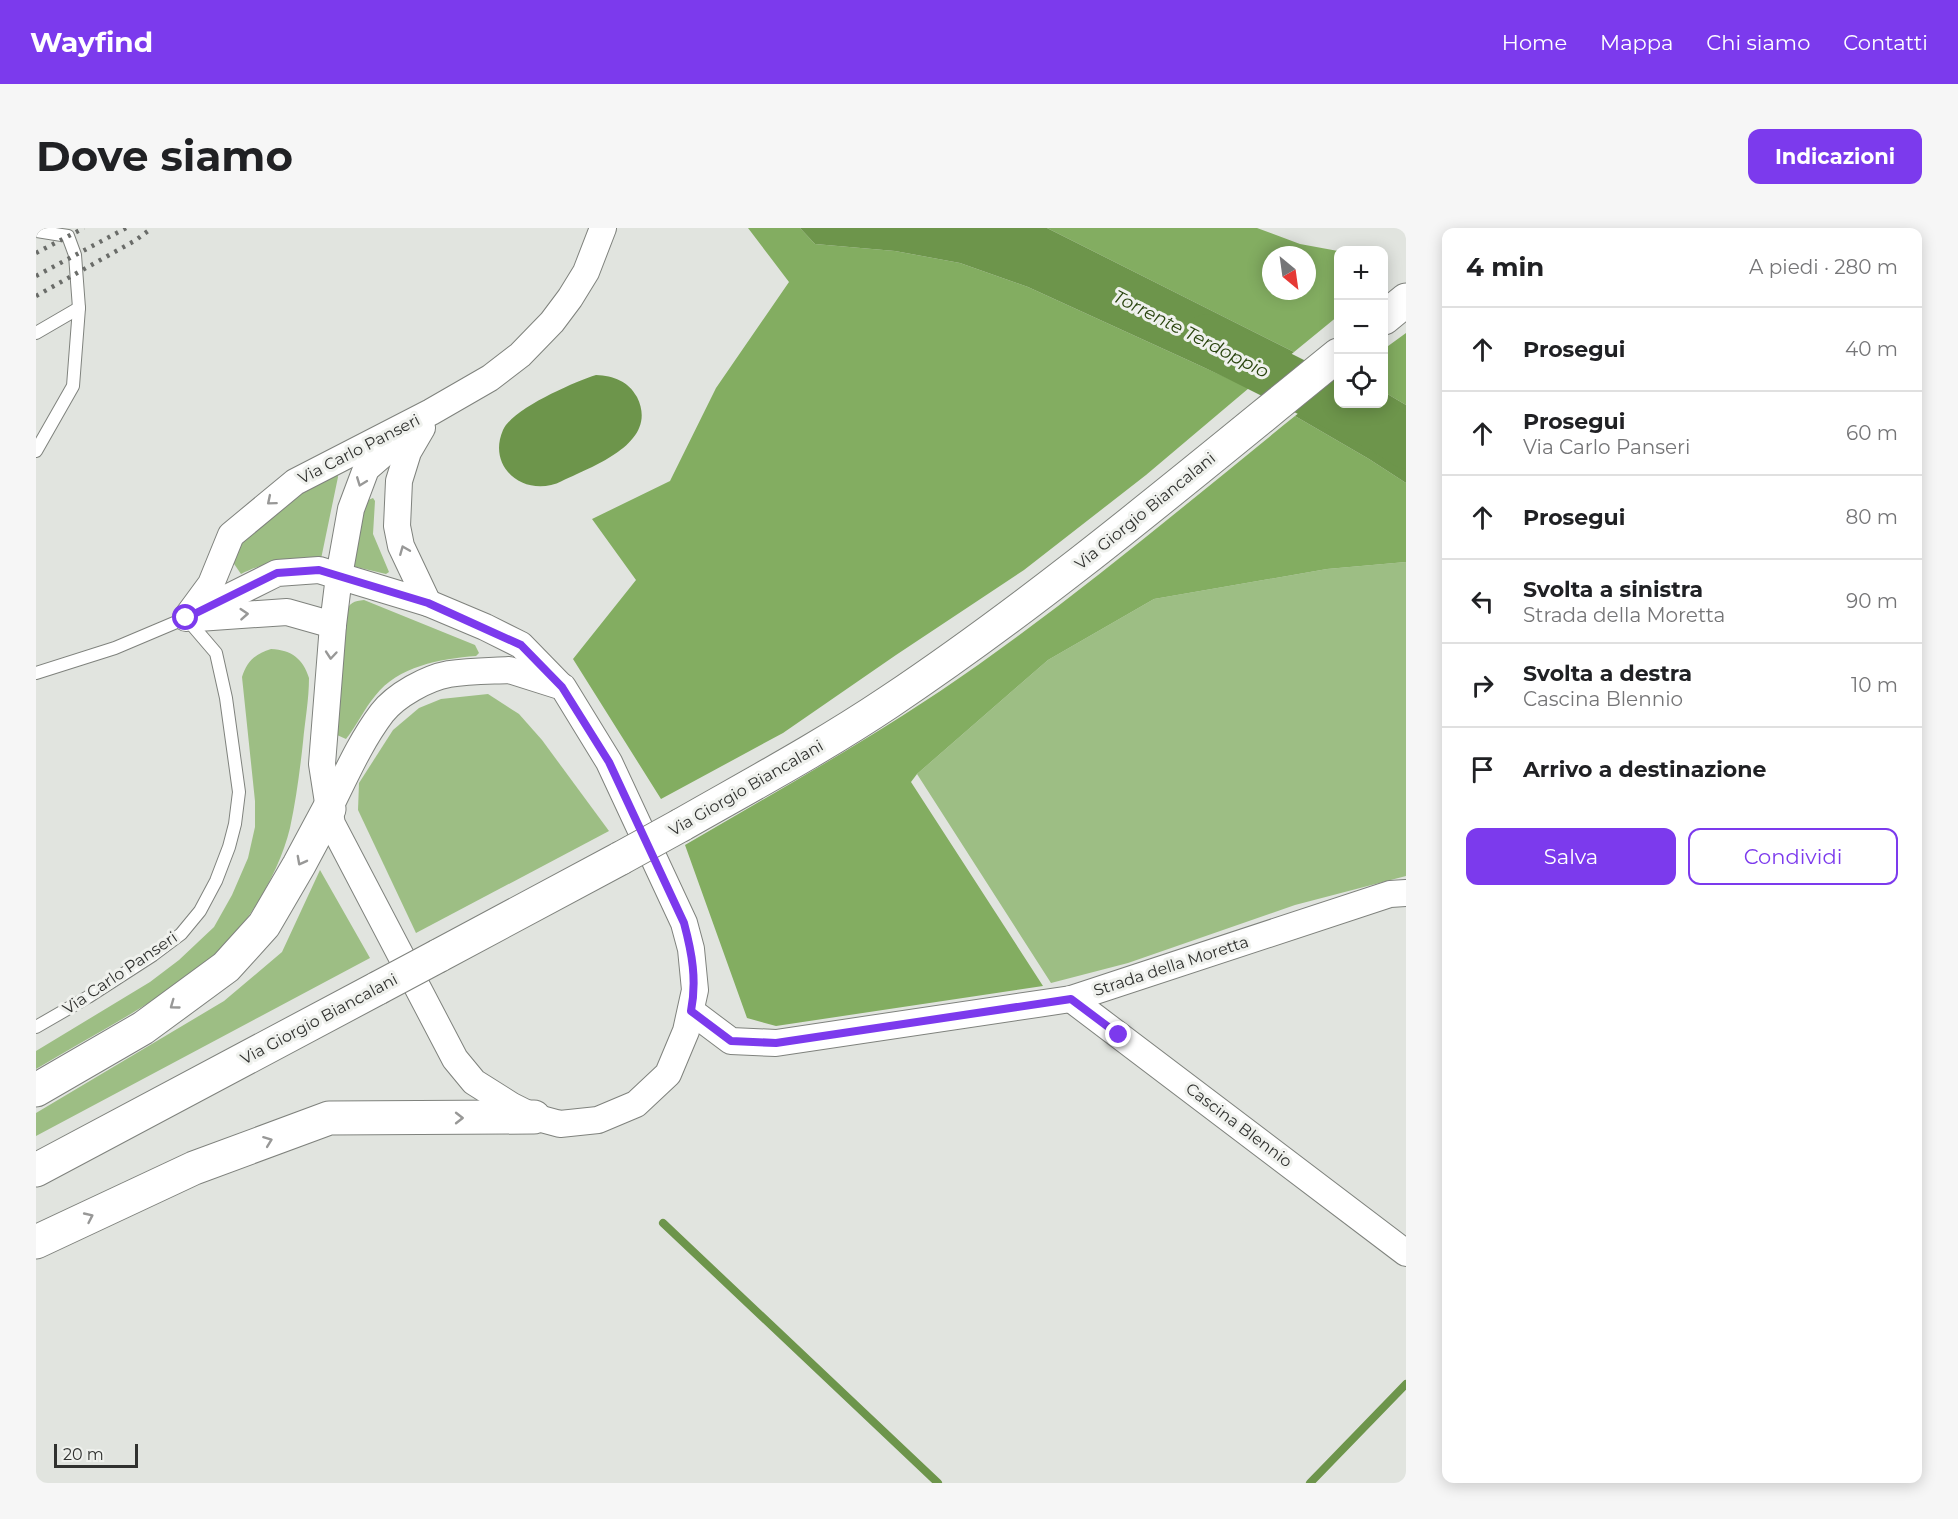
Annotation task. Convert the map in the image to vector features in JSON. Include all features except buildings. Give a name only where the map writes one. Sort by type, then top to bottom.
[{"type":"main road","points":[[1388,314],[1406,300]]},
{"type":"main road","name":"Via Giorgio Biancalani","points":[[36,1170],[621,858],[830,740],[959,653],[1053,585],[1334,357]]},
{"type":"main road","points":[[36,1090],[143,1028],[226,968],[264,925],[328,809]]},
{"type":"main road","points":[[36,1242],[194,1168],[329,1118],[534,1118]]},
{"type":"street","name":"Via Carlo Panseri","points":[[186,618],[211,584],[231,535],[294,482],[431,412],[490,378],[520,355],[552,322],[570,298],[586,272],[603,228]]},
{"type":"street","name":"Via Carlo Panseri","points":[[431,412],[366,469],[351,509],[333,625],[322,764],[328,809],[332,824],[455,1059],[474,1082],[534,1118]]},
{"type":"street","name":"Via Carlo Panseri","points":[[428,603],[401,546],[397,526],[399,481],[408,452],[431,412]]},
{"type":"street","points":[[186,618],[277,573],[319,570],[428,603],[521,645],[562,687],[609,762],[684,923],[691,949],[695,990],[686,1031],[668,1074],[636,1104],[598,1120],[560,1124],[534,1118]]},
{"type":"street","points":[[186,618],[286,612],[333,625]]},
{"type":"street","points":[[328,809],[383,711],[415,687],[447,674],[509,670],[562,687]]},
{"type":"street","name":"Strada della Moretta","points":[[691,1011],[731,1041],[776,1043],[1071,999],[1390,894],[1406,893]]},
{"type":"street","name":"Cascina Blennio","points":[[1071,999],[1406,1253]]},
{"type":"lane","points":[[36,231],[68,236],[75,255],[80,308],[73,386],[36,451]]},
{"type":"lane","points":[[36,333],[80,308]]},
{"type":"lane","points":[[36,673],[115,648],[186,618]]},
{"type":"lane","name":"Via Carlo Panseri","points":[[36,1027],[153,956],[181,934],[200,911],[216,881],[229,847],[236,824],[239,792],[226,699],[216,652],[186,618]]},
{"type":"shaded area","points":[[748,228],[800,228],[815,244],[895,251],[960,263],[1028,287],[1249,388],[1146,475],[1024,570],[783,733],[661,799],[573,659],[636,580],[592,519],[670,481],[716,388],[789,282]]},
{"type":"shaded area","points":[[1047,228],[1257,228],[1311,246],[1262,246],[1262,300],[1316,300],[1316,247],[1334,250],[1334,319],[1294,352]]},
{"type":"shaded area","points":[[1406,333],[1406,405],[1388,394],[1388,346]]},
{"type":"shaded area","points":[[1295,416],[1406,483],[1406,562],[1327,569],[1154,599],[1048,660],[917,774],[911,782],[1043,986],[776,1026],[747,1018],[685,845],[871,736],[978,665],[1099,574]]},
{"type":"shaded area","points":[[337,471],[338,477],[321,559],[271,563],[241,574],[230,558],[251,531],[278,508]]},
{"type":"shaded area","points":[[373,498],[375,501],[373,534],[389,572],[386,574],[352,566],[365,505]]},
{"type":"shaded area","points":[[1406,562],[1406,876],[1295,905],[1128,963],[1051,983],[917,774],[1048,660],[1154,599],[1327,569]]},
{"type":"shaded area","points":[[364,600],[475,645],[479,653],[476,656],[434,662],[395,678],[375,696],[346,739],[337,735],[346,612],[352,603]]},
{"type":"shaded area","points":[[271,649],[285,651],[296,657],[309,678],[309,686],[290,828],[280,858],[265,889],[237,932],[206,962],[160,996],[36,1069],[36,1051],[150,982],[179,960],[214,927],[232,895],[248,858],[255,827],[255,801],[242,677],[252,659]]},
{"type":"shaded area","points":[[488,694],[519,714],[542,740],[609,831],[416,933],[358,810],[359,783],[393,730],[419,708],[441,699]]},
{"type":"shaded area","points":[[320,870],[370,958],[36,1136],[36,1113],[224,1001],[282,952]]},
{"type":"water","points":[[800,228],[1047,228],[1294,352],[1249,388],[1028,287],[960,263],[895,251],[815,244]]},
{"type":"water","points":[[596,375],[620,380],[637,397],[642,413],[639,427],[632,440],[605,460],[549,486],[523,483],[513,477],[505,468],[500,457],[499,444],[503,430],[509,422],[545,397]]},
{"type":"water","points":[[1334,385],[1334,408],[1388,408],[1388,394],[1406,405],[1406,483],[1369,459],[1295,416]]},
{"type":"waterway","name":"Torrente Terdoppio","points":[[1207,340],[1383,428],[1406,443]]},
{"type":"waterway","points":[[663,1223],[938,1483]]},
{"type":"waterway","points":[[1310,1483],[1406,1384]]},
{"type":"railway","points":[[36,253],[84,228]]},
{"type":"railway","points":[[36,276],[126,228]]},
{"type":"railway","points":[[36,296],[136,240],[152,228]]},
{"type":"route","points":[[186,618],[277,573],[319,570],[428,603],[521,645],[562,687],[609,762],[684,923],[691,949],[695,990],[691,1011],[731,1041],[776,1043],[1071,999],[1119,1035]]}]
